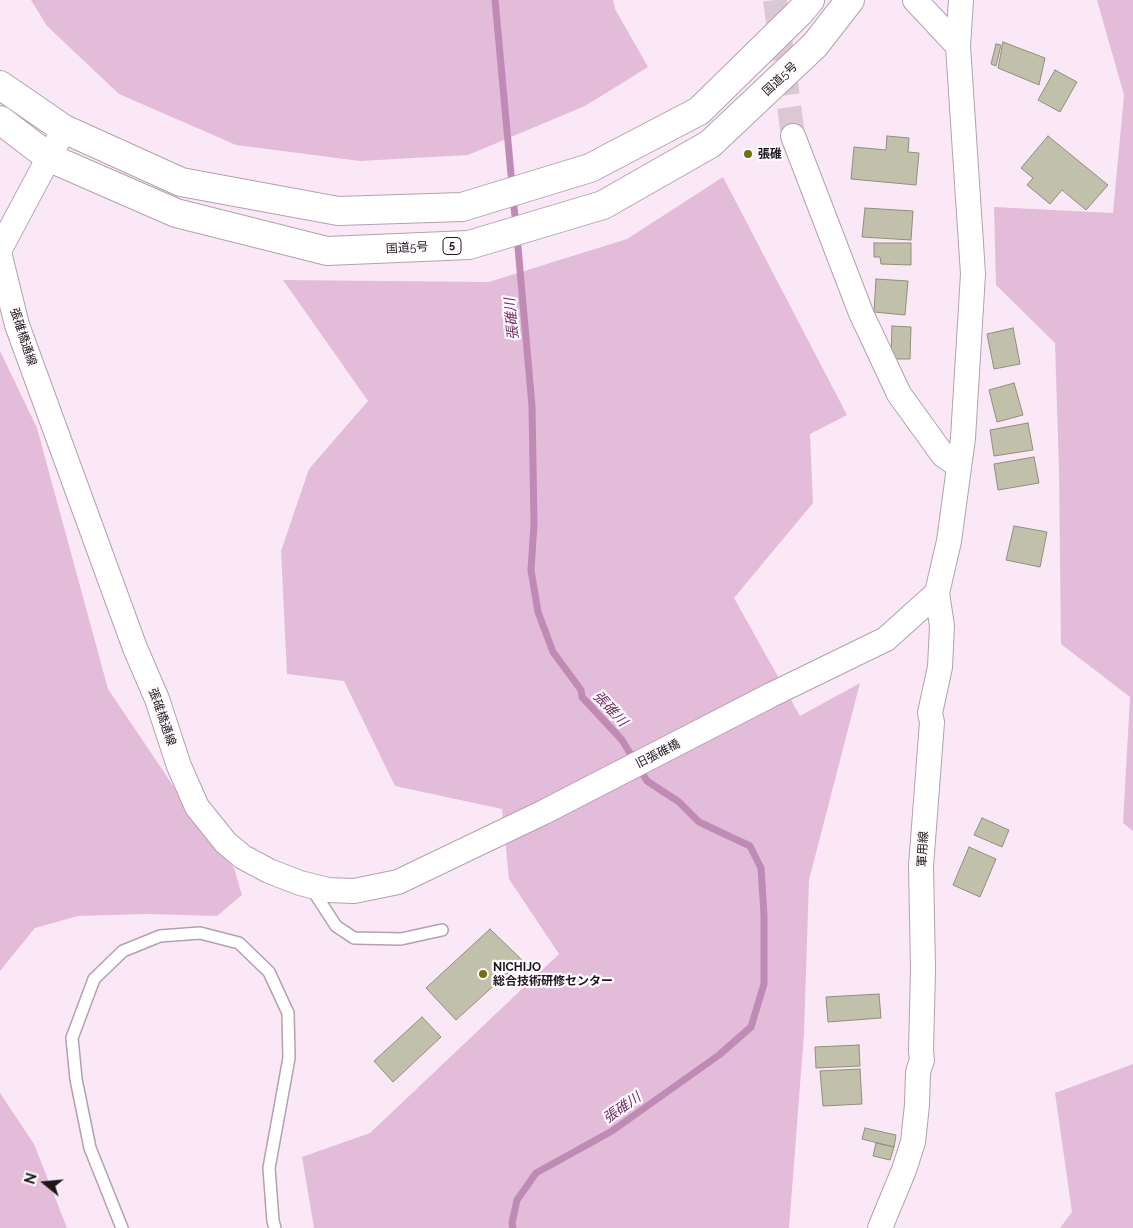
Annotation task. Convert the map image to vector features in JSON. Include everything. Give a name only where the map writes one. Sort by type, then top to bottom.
[{"type":"highway","points":[[0,85],[64,129],[181,182],[338,211],[462,207],[590,168],[699,111],[810,0]]},
{"type":"highway","name":"国道5号","points":[[0,120],[50,158],[176,213],[327,252],[469,245],[603,205],[710,144],[815,45],[850,0]]},
{"type":"street","points":[[915,0],[958,46]]},
{"type":"street","points":[[937,593],[950,541],[963,438],[973,274],[958,46],[961,0]]},
{"type":"street","points":[[0,249],[64,129]]},
{"type":"street","points":[[793,136],[861,313],[898,394],[943,455],[959,466]]},
{"type":"street","name":"張碓橋通線","points":[[0,256],[17,325],[135,648],[157,699],[179,766],[197,807],[226,843],[243,857],[269,872],[328,890],[354,891],[398,882],[544,812]]},
{"type":"street","name":"旧張碓橋","points":[[544,812],[771,695],[886,639],[937,593]]},
{"type":"street","name":"軍用線","points":[[880,1228],[904,1170],[913,1142],[918,1072],[922,1060],[924,969],[921,866],[932,722],[930,713],[940,667],[942,626],[937,593]]},
{"type":"lane","points":[[309,885],[336,926],[354,938],[401,939],[442,930]]},
{"type":"lane","points":[[122,1228],[90,1148],[76,1079],[72,1038],[94,979],[123,951],[160,936],[200,933],[239,942],[269,972],[288,1013],[289,1058],[269,1168],[275,1228]]},
{"type":"shaded area","points":[[31,0],[613,0],[615,9],[648,67],[585,106],[468,155],[360,161],[236,145],[119,94],[47,26]]},
{"type":"shaded area","points":[[1097,0],[1133,0],[1133,831],[1123,823],[1130,697],[1061,644],[1055,343],[996,285],[994,207],[1113,213],[1124,95]]},
{"type":"shaded area","points":[[723,177],[847,415],[810,434],[813,503],[734,598],[800,716],[860,683],[809,880],[804,1033],[789,1228],[314,1228],[302,1157],[370,1133],[559,954],[509,879],[502,809],[395,786],[344,681],[287,674],[281,551],[309,469],[368,401],[283,280],[489,282],[627,239]]},
{"type":"shaded area","points":[[0,351],[37,428],[108,689],[205,833],[234,868],[242,895],[217,916],[147,914],[78,916],[35,928],[0,971]]},
{"type":"shaded area","points":[[1133,1064],[1133,1228],[1060,1228],[1072,1212],[1055,1093]]},
{"type":"shaded area","points":[[0,1093],[34,1144],[67,1228],[0,1228]]},
{"type":"building","points":[[1003,42],[1045,58],[1039,85],[998,68]]},
{"type":"building","points":[[996,44],[1001,45],[996,66],[991,64]]},
{"type":"building","points":[[1055,70],[1077,82],[1060,112],[1038,100]]},
{"type":"building","points":[[887,136],[909,138],[908,152],[919,153],[916,185],[851,179],[854,147],[886,150]]},
{"type":"building","points":[[1048,136],[1108,185],[1086,210],[1062,190],[1050,204],[1027,185],[1033,178],[1021,168]]},
{"type":"building","points":[[865,208],[913,211],[911,240],[862,237]]},
{"type":"building","points":[[874,243],[911,243],[911,265],[881,264],[880,257],[874,257]]},
{"type":"building","points":[[876,279],[908,281],[905,315],[874,312]]},
{"type":"building","points":[[892,326],[911,327],[910,359],[891,359]]},
{"type":"building","points":[[1013,328],[1020,364],[994,369],[987,334]]},
{"type":"building","points":[[1014,383],[1023,415],[997,422],[989,390]]},
{"type":"building","points":[[1028,423],[1033,450],[994,456],[990,430]]},
{"type":"building","points":[[1034,457],[1039,483],[998,490],[994,464]]},
{"type":"building","points":[[1014,526],[1047,532],[1040,567],[1006,560]]},
{"type":"building","points":[[982,818],[1009,830],[1002,847],[974,835]]},
{"type":"building","points":[[969,847],[996,859],[980,897],[953,885]]},
{"type":"building","points":[[490,929],[522,960],[456,1020],[426,988]]},
{"type":"building","points":[[879,994],[881,1018],[828,1022],[826,997]]},
{"type":"building","points":[[422,1017],[441,1037],[393,1082],[374,1061]]},
{"type":"building","points":[[859,1045],[860,1066],[816,1068],[815,1047]]},
{"type":"building","points":[[860,1069],[862,1104],[823,1106],[820,1071]]},
{"type":"building","points":[[865,1128],[896,1135],[894,1147],[862,1139]]},
{"type":"building","points":[[876,1143],[894,1147],[890,1160],[873,1156]]},
{"type":"waterway","name":"張碓川","points":[[495,0],[512,185]]},
{"type":"waterway","name":"張碓川","points":[[513,198],[516,225]]},
{"type":"waterway","name":"張碓川","points":[[513,1228],[512,1223],[517,1200],[536,1173],[612,1131],[719,1055],[751,1027],[764,984],[764,915],[761,868],[750,846],[699,822],[679,802],[647,781],[622,740],[582,697],[581,690],[553,652],[538,612],[531,570],[534,524],[532,406],[517,236]]},
{"type":"tunnel","points":[[775,0],[793,136]]},
{"type":"place","name":"張碓","points":[[748,154]]},
{"type":"place","name":"NICHIJO 総合技術研修センター","points":[[483,974]]}]
